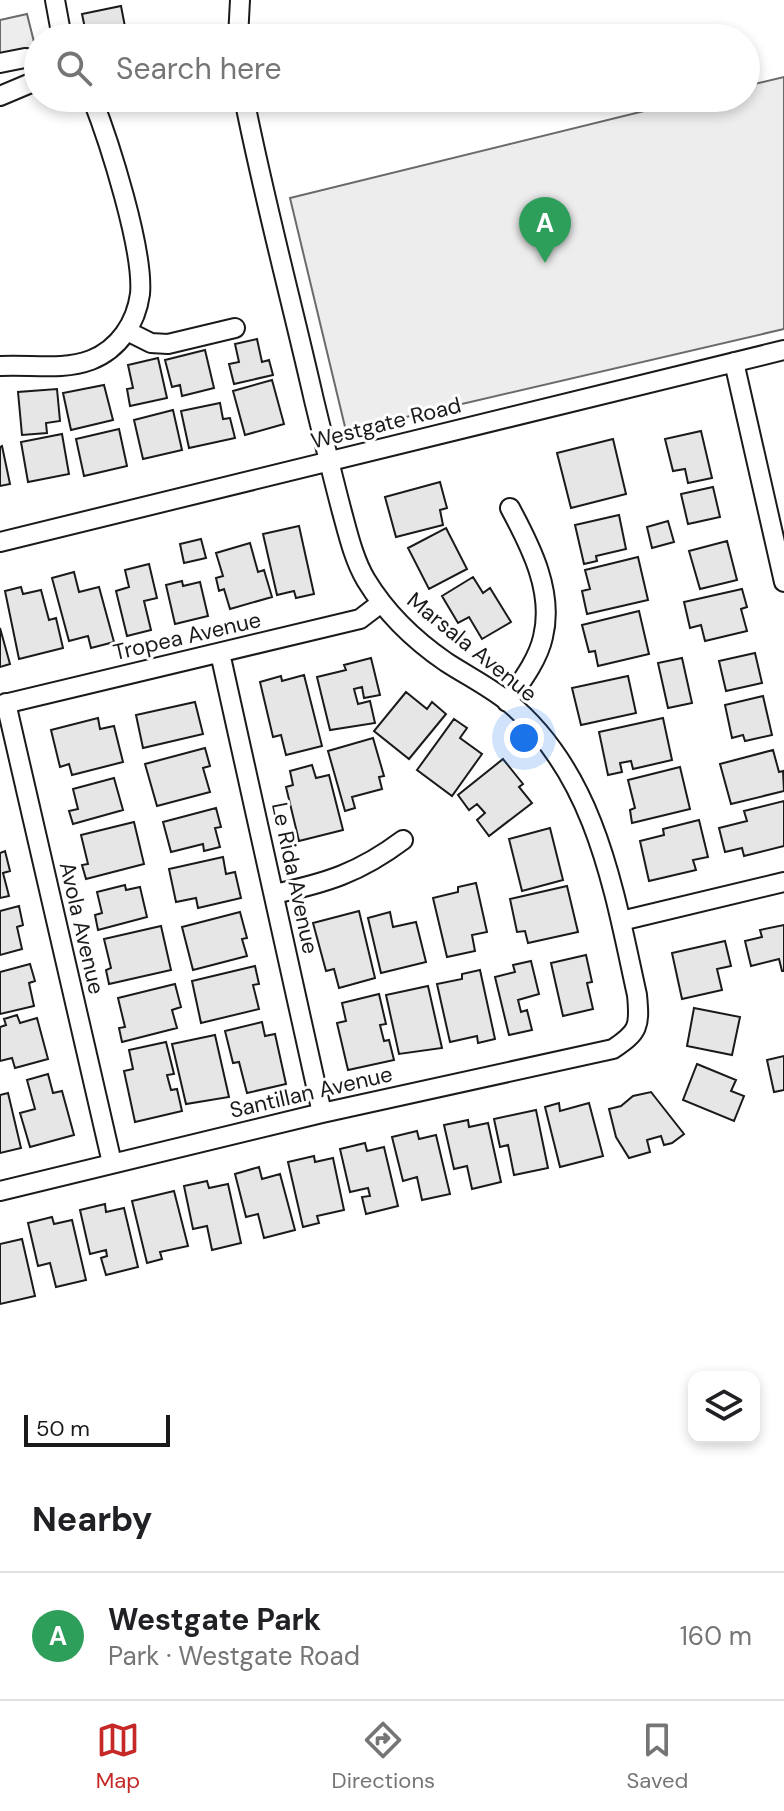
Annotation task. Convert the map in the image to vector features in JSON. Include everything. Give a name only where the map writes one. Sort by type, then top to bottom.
[{"type":"street","points":[[55,0],[59,24]]},
{"type":"street","points":[[239,24],[240,0]]},
{"type":"street","points":[[0,63],[24,58]]},
{"type":"street","points":[[0,96],[24,86]]},
{"type":"street","points":[[0,366],[66,366],[91,360],[113,347],[127,331],[140,293],[138,262],[99,112]]},
{"type":"street","name":"Marsala Avenue","points":[[247,112],[329,462],[352,546],[364,577],[381,603],[409,633],[443,660],[507,702],[536,731],[567,772],[590,816],[607,865],[621,921],[639,1017],[631,1037]]},
{"type":"street","points":[[127,331],[151,343],[168,344],[235,328]]},
{"type":"street","name":"Westgate Road","points":[[0,542],[784,350]]},
{"type":"street","points":[[734,362],[784,582]]},
{"type":"street","points":[[507,702],[527,672],[543,638],[546,598],[530,544],[510,508]]},
{"type":"street","name":"Tropea Avenue","points":[[3,704],[360,619],[381,603]]},
{"type":"street","name":"Le Rida Avenue","points":[[220,653],[322,1113]]},
{"type":"street","name":"Avola Avenue","points":[[3,704],[112,1163]]},
{"type":"street","points":[[274,894],[348,874],[374,862],[403,840]]},
{"type":"street","points":[[621,921],[784,882]]},
{"type":"street","name":"Santillan Avenue","points":[[0,1191],[322,1113],[613,1049],[631,1037]]},
{"type":"shaded area","points":[[27,14],[30,24],[24,24],[24,52],[0,55],[0,20]]},
{"type":"shaded area","points":[[784,77],[784,329],[346,431],[290,198],[640,112],[760,112],[760,83]]},
{"type":"building","points":[[121,6],[124,24],[84,24],[82,14]]},
{"type":"building","points":[[257,339],[262,362],[269,360],[273,375],[234,384],[229,364],[239,362],[235,344]]},
{"type":"building","points":[[205,350],[214,388],[182,396],[180,385],[172,387],[165,360]]},
{"type":"building","points":[[158,358],[167,398],[130,406],[127,389],[133,388],[128,365]]},
{"type":"building","points":[[272,380],[284,424],[245,435],[233,391]]},
{"type":"building","points":[[104,385],[113,420],[71,430],[63,393]]},
{"type":"building","points":[[57,389],[60,421],[46,423],[47,433],[22,435],[18,392]]},
{"type":"building","points":[[220,403],[223,419],[230,418],[235,438],[189,448],[181,411]]},
{"type":"building","points":[[173,410],[182,450],[143,459],[134,420]]},
{"type":"building","points":[[119,429],[127,466],[84,476],[76,439]]},
{"type":"building","points":[[701,431],[712,478],[688,483],[685,469],[673,471],[665,439]]},
{"type":"building","points":[[62,434],[69,474],[28,482],[21,442]]},
{"type":"building","points":[[613,439],[626,494],[571,508],[557,453]]},
{"type":"building","points":[[0,447],[10,484],[0,486]]},
{"type":"building","points":[[440,482],[447,508],[440,510],[443,525],[396,537],[385,497]]},
{"type":"building","points":[[713,487],[720,517],[688,524],[681,494]]},
{"type":"building","points":[[619,515],[626,549],[596,556],[597,561],[584,564],[575,525]]},
{"type":"building","points":[[668,521],[674,542],[652,548],[647,527]]},
{"type":"building","points":[[299,526],[314,594],[296,598],[294,591],[277,595],[263,534]]},
{"type":"building","points":[[446,528],[467,569],[429,589],[408,548]]},
{"type":"building","points":[[201,539],[206,558],[184,563],[180,544]]},
{"type":"building","points":[[727,541],[737,580],[700,589],[689,551]]},
{"type":"building","points":[[250,543],[258,572],[264,570],[272,597],[230,609],[224,589],[219,591],[216,578],[223,576],[216,553]]},
{"type":"building","points":[[638,557],[648,600],[587,614],[582,591],[590,589],[585,570]]},
{"type":"building","points":[[149,564],[157,598],[144,601],[151,630],[127,636],[116,591],[129,587],[125,570]]},
{"type":"building","points":[[74,572],[79,592],[99,587],[114,642],[91,648],[88,636],[69,641],[52,578]]},
{"type":"building","points":[[473,577],[483,593],[490,588],[511,622],[482,639],[469,617],[458,623],[442,596]]},
{"type":"building","points":[[182,581],[183,586],[200,582],[208,616],[175,624],[166,585]]},
{"type":"building","points":[[21,587],[23,594],[41,590],[49,620],[56,618],[63,648],[19,659],[5,591]]},
{"type":"building","points":[[742,589],[747,607],[741,609],[747,631],[705,641],[701,625],[690,628],[684,602]]},
{"type":"building","points":[[639,611],[649,654],[598,666],[595,651],[589,652],[582,625]]},
{"type":"building","points":[[0,628],[10,664],[0,667]]},
{"type":"building","points":[[755,653],[762,683],[726,691],[719,661]]},
{"type":"building","points":[[371,658],[380,695],[364,698],[362,687],[354,689],[358,704],[370,701],[375,723],[330,730],[317,677],[346,670],[344,665]]},
{"type":"building","points":[[682,658],[692,703],[668,708],[658,663]]},
{"type":"building","points":[[304,675],[322,746],[286,755],[281,735],[273,737],[260,682],[281,676],[282,681]]},
{"type":"building","points":[[628,676],[636,713],[581,725],[572,688]]},
{"type":"building","points":[[406,692],[427,709],[432,702],[446,714],[409,759],[374,731]]},
{"type":"building","points":[[763,696],[772,735],[745,741],[743,735],[732,738],[725,705]]},
{"type":"building","points":[[195,702],[203,734],[143,748],[136,715]]},
{"type":"building","points":[[98,718],[100,729],[114,726],[123,762],[72,775],[69,764],[60,767],[51,730]]},
{"type":"building","points":[[663,718],[672,760],[633,769],[631,761],[620,763],[622,772],[608,775],[599,732]]},
{"type":"building","points":[[454,719],[467,728],[460,738],[482,754],[452,796],[417,770]]},
{"type":"building","points":[[373,738],[384,776],[379,777],[382,789],[352,797],[355,808],[345,811],[328,751]]},
{"type":"building","points":[[205,748],[210,766],[203,768],[210,792],[157,806],[145,764]]},
{"type":"building","points":[[773,750],[779,772],[783,771],[784,791],[731,804],[720,764]]},
{"type":"building","points":[[503,759],[523,784],[519,787],[532,803],[489,836],[477,820],[485,813],[477,804],[469,810],[458,795]]},
{"type":"building","points":[[312,765],[316,778],[329,775],[343,830],[299,841],[286,787],[293,785],[290,771]]},
{"type":"building","points":[[680,767],[690,809],[632,823],[630,810],[635,808],[628,780]]},
{"type":"building","points":[[114,778],[123,810],[73,824],[69,811],[78,809],[73,789]]},
{"type":"building","points":[[784,801],[784,846],[744,856],[742,848],[725,852],[719,828],[747,821],[744,811]]},
{"type":"building","points":[[216,808],[221,827],[215,828],[220,847],[204,851],[203,844],[171,852],[163,822]]},
{"type":"building","points":[[699,820],[708,857],[693,860],[696,870],[649,881],[640,841],[664,835],[663,829]]},
{"type":"building","points":[[134,822],[144,864],[86,879],[82,865],[88,864],[81,835]]},
{"type":"building","points":[[550,828],[563,880],[522,891],[509,839]]},
{"type":"building","points":[[5,851],[10,871],[3,873],[9,896],[0,898],[0,853]]},
{"type":"building","points":[[223,857],[226,874],[235,872],[241,898],[198,908],[196,898],[176,902],[169,869]]},
{"type":"building","points":[[476,883],[487,932],[472,935],[475,951],[447,957],[433,898],[458,892],[458,887]]},
{"type":"building","points":[[125,885],[126,890],[140,887],[147,917],[98,930],[95,915],[102,913],[97,892]]},
{"type":"building","points":[[567,886],[578,932],[528,943],[525,931],[517,932],[510,899]]},
{"type":"building","points":[[19,906],[23,925],[17,927],[22,949],[0,955],[0,911]]},
{"type":"building","points":[[359,911],[375,978],[339,988],[334,969],[326,971],[313,923]]},
{"type":"building","points":[[240,912],[247,938],[242,939],[247,956],[193,970],[182,927]]},
{"type":"building","points":[[390,912],[393,927],[416,922],[426,962],[381,973],[368,918]]},
{"type":"building","points":[[784,925],[784,971],[779,959],[751,966],[745,941],[762,937],[760,930]]},
{"type":"building","points":[[161,926],[171,970],[109,984],[106,970],[111,968],[104,939]]},
{"type":"building","points":[[725,941],[731,966],[717,969],[722,990],[682,999],[672,953]]},
{"type":"building","points":[[586,955],[592,982],[587,983],[593,1009],[563,1016],[551,963]]},
{"type":"building","points":[[531,961],[539,994],[518,1000],[521,1012],[527,1010],[532,1030],[509,1035],[495,977],[515,972],[513,965]]},
{"type":"building","points":[[30,964],[35,981],[29,983],[34,1006],[0,1014],[0,972]]},
{"type":"building","points":[[255,966],[259,984],[253,985],[259,1009],[201,1023],[192,981]]},
{"type":"building","points":[[480,970],[495,1039],[478,1043],[477,1036],[450,1042],[437,984],[462,979],[462,974]]},
{"type":"building","points":[[175,984],[181,1007],[172,1010],[177,1028],[122,1042],[119,1028],[125,1027],[118,998]]},
{"type":"building","points":[[428,986],[442,1048],[399,1054],[386,995]]},
{"type":"building","points":[[379,994],[386,1024],[380,1025],[384,1041],[389,1040],[394,1060],[348,1070],[337,1023],[346,1021],[342,1003]]},
{"type":"building","points":[[694,1008],[740,1017],[732,1055],[687,1046]]},
{"type":"building","points":[[17,1015],[20,1023],[37,1018],[48,1059],[15,1068],[12,1058],[0,1061],[0,1027],[6,1025],[4,1019]]},
{"type":"building","points":[[262,1022],[265,1036],[275,1034],[286,1084],[247,1093],[239,1062],[233,1063],[225,1031]]},
{"type":"building","points":[[215,1035],[229,1097],[186,1104],[172,1044]]},
{"type":"building","points":[[166,1042],[174,1074],[167,1075],[171,1090],[177,1089],[182,1111],[135,1122],[124,1071],[133,1069],[129,1050]]},
{"type":"building","points":[[784,1056],[784,1090],[774,1092],[767,1060]]},
{"type":"building","points":[[697,1064],[736,1080],[731,1091],[744,1096],[734,1121],[683,1100]]},
{"type":"building","points":[[48,1074],[53,1093],[62,1091],[74,1135],[30,1147],[20,1113],[35,1109],[27,1080]]},
{"type":"building","points":[[651,1092],[684,1134],[664,1145],[661,1136],[647,1140],[650,1152],[629,1158],[616,1137],[609,1109],[621,1106],[633,1096]]},
{"type":"building","points":[[8,1093],[21,1148],[0,1153],[0,1095]]},
{"type":"building","points":[[559,1103],[560,1111],[589,1103],[603,1156],[560,1167],[545,1107]]},
{"type":"building","points":[[536,1110],[548,1168],[514,1175],[508,1145],[500,1147],[494,1119]]},
{"type":"building","points":[[468,1120],[469,1127],[488,1123],[501,1182],[472,1189],[467,1166],[454,1169],[444,1125]]},
{"type":"building","points":[[417,1131],[419,1139],[436,1135],[450,1194],[422,1200],[417,1177],[403,1181],[392,1137]]},
{"type":"building","points":[[365,1143],[367,1151],[384,1147],[398,1206],[366,1214],[362,1197],[370,1196],[368,1188],[350,1192],[340,1149]]},
{"type":"building","points":[[314,1156],[315,1162],[333,1158],[344,1210],[317,1216],[319,1223],[303,1227],[288,1162]]},
{"type":"building","points":[[259,1167],[262,1179],[280,1174],[295,1230],[264,1238],[258,1214],[246,1217],[235,1174]]},
{"type":"building","points":[[207,1181],[209,1188],[228,1184],[241,1243],[212,1250],[207,1226],[193,1229],[184,1186]]},
{"type":"building","points":[[174,1191],[188,1246],[160,1252],[162,1259],[147,1263],[132,1201]]},
{"type":"building","points":[[105,1204],[106,1212],[124,1208],[138,1267],[106,1275],[101,1258],[107,1256],[106,1250],[90,1254],[80,1210]]},
{"type":"building","points":[[52,1217],[54,1224],[72,1220],[86,1280],[56,1287],[50,1263],[38,1266],[28,1223]]},
{"type":"building","points":[[22,1239],[35,1296],[0,1304],[0,1244]]},
{"type":"place","name":"Westgate Park","points":[[545,263]]}]
